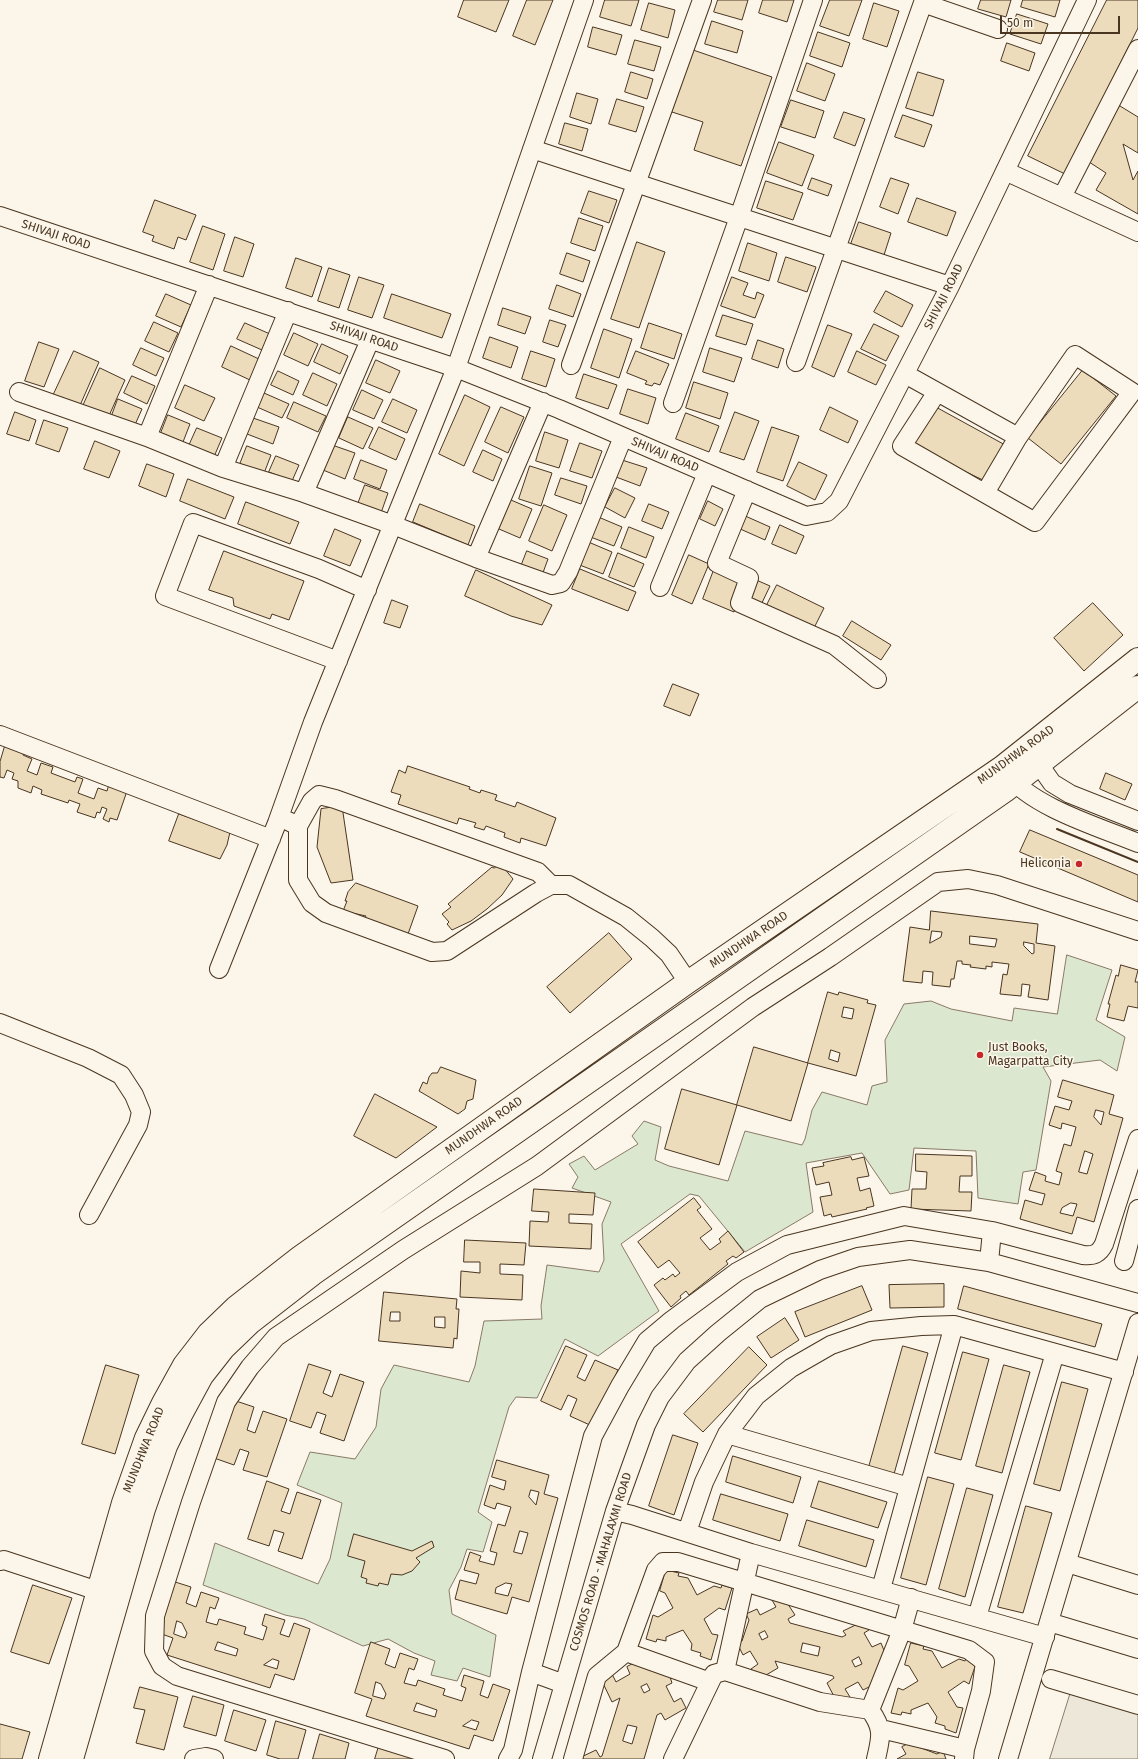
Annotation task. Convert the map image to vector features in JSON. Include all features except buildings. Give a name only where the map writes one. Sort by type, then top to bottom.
[{"type":"highway","name":"MUNDHWA ROAD","points":[[50,1759],[123,1503],[146,1438],[184,1364],[208,1334],[236,1307],[300,1257],[688,982],[1002,767],[1138,659]]},
{"type":"highway","name":"MUNDHWA ROAD","points":[[72,1759],[144,1509],[166,1446],[202,1376],[224,1348],[250,1323],[313,1274],[1014,784],[1039,766],[1138,687]]},
{"type":"highway","points":[[547,1082],[561,1101]]},
{"type":"street","points":[[219,969],[271,839],[313,722],[456,368],[584,0]]},
{"type":"street","points":[[571,365],[702,0]]},
{"type":"street","points":[[673,403],[739,217],[813,0]]},
{"type":"street","name":"SHIVAJI ROAD","points":[[0,216],[456,368],[543,402],[806,516],[827,512],[839,501],[950,286],[1087,0]]},
{"type":"street","points":[[796,362],[923,2],[998,29]]},
{"type":"street","points":[[1062,197],[1138,49]]},
{"type":"street","points":[[532,150],[950,286]]},
{"type":"street","points":[[1005,171],[1138,232]]},
{"type":"street","points":[[147,438],[209,285]]},
{"type":"street","points":[[223,468],[288,311]]},
{"type":"street","points":[[304,493],[370,340]]},
{"type":"street","points":[[938,392],[902,446],[1035,522],[1132,392],[1075,355],[1018,437],[985,493]]},
{"type":"street","points":[[905,374],[1018,437]]},
{"type":"street","points":[[19,392],[147,438],[223,468],[304,493],[552,585],[561,582],[568,572],[624,437]]},
{"type":"street","points":[[476,558],[543,402]]},
{"type":"street","points":[[660,588],[707,473]]},
{"type":"street","points":[[747,490],[716,563],[749,578],[740,603],[834,645],[877,678]]},
{"type":"street","points":[[338,661],[165,596],[193,523],[319,569],[367,590]]},
{"type":"street","points":[[0,735],[271,839]]},
{"type":"street","points":[[1027,747],[1052,783],[1070,794],[1138,822]]},
{"type":"street","points":[[1002,767],[1014,784],[1063,813],[1138,843]]},
{"type":"street","points":[[551,885],[538,872],[335,798],[319,796],[312,801],[298,826],[298,880],[312,903],[326,914],[432,952],[448,951],[536,893],[551,885],[569,885],[626,917],[652,938],[669,954],[688,982]]},
{"type":"street","points":[[279,817],[298,826]]},
{"type":"street","points":[[445,1759],[177,1676],[162,1666],[154,1651],[155,1616],[191,1502],[226,1402],[250,1366],[276,1337],[403,1250],[537,1166],[753,1007],[830,957],[938,882],[968,879],[997,885],[1138,932]]},
{"type":"street","points":[[0,1023],[88,1058],[121,1075],[134,1095],[141,1112],[138,1125],[89,1215]]},
{"type":"street","points":[[508,1759],[513,1750],[531,1672],[593,1436],[646,1341],[737,1272],[787,1245],[904,1216],[992,1231],[1083,1255],[1092,1256],[1100,1251],[1104,1244],[1138,1139]]},
{"type":"street","points":[[1124,1261],[1138,1209]]},
{"type":"street","points":[[989,1262],[992,1231]]},
{"type":"street","name":"COSMOS ROAD - MAHALAXMI ROAD","points":[[542,1759],[615,1511],[646,1425],[660,1397],[687,1362],[718,1333],[760,1299],[820,1270],[858,1256],[910,1250],[989,1262],[1138,1303]]},
{"type":"street","points":[[1008,1759],[1138,1323]]},
{"type":"street","points":[[687,1532],[704,1482],[726,1434],[756,1396],[791,1368],[831,1345],[871,1331],[920,1326],[954,1325],[1124,1372]]},
{"type":"street","points":[[882,1589],[954,1325]]},
{"type":"street","points":[[977,1617],[1055,1353]]},
{"type":"street","points":[[726,1434],[909,1487]]},
{"type":"street","points":[[615,1511],[751,1553],[977,1617],[1047,1629],[1138,1649]]},
{"type":"street","points":[[725,1671],[751,1553]]},
{"type":"street","points":[[0,1561],[4,1560],[98,1591]]},
{"type":"street","points":[[573,1759],[572,1756],[597,1676],[626,1652],[656,1570],[663,1562],[678,1562],[969,1650],[985,1662],[981,1691],[964,1754],[881,1729]]},
{"type":"street","points":[[1067,1562],[1138,1585]]},
{"type":"street","points":[[870,1710],[902,1630],[911,1598]]},
{"type":"street","points":[[626,1652],[710,1682]]},
{"type":"street","points":[[673,1759],[714,1674],[725,1671],[820,1702],[870,1710],[881,1729],[881,1738],[876,1759]]},
{"type":"street","points":[[531,1672],[564,1684]]},
{"type":"street","points":[[1051,1679],[1138,1704]]},
{"type":"street","points":[[194,1759],[206,1757],[214,1759]]},
{"type":"green space","points":[[1067,955],[1112,970],[1096,1020],[1125,1037],[1117,1071],[1100,1060],[1043,1067],[1051,1081],[1036,1170],[1023,1172],[1018,1204],[978,1198],[976,1151],[914,1148],[909,1190],[890,1194],[862,1153],[806,1163],[813,1212],[745,1252],[699,1196],[690,1194],[621,1244],[659,1311],[598,1356],[565,1339],[537,1398],[516,1397],[509,1407],[478,1512],[492,1522],[483,1552],[467,1549],[461,1567],[449,1590],[452,1614],[496,1635],[490,1677],[463,1668],[457,1681],[431,1675],[435,1661],[414,1653],[388,1639],[363,1646],[304,1619],[285,1615],[203,1585],[215,1543],[318,1584],[330,1559],[342,1503],[297,1485],[310,1452],[355,1459],[376,1427],[381,1389],[394,1365],[469,1382],[475,1366],[484,1321],[542,1319],[541,1306],[547,1265],[599,1272],[604,1260],[602,1224],[611,1202],[572,1188],[578,1177],[569,1164],[584,1156],[595,1170],[638,1144],[632,1136],[644,1121],[661,1127],[655,1160],[669,1166],[728,1181],[745,1131],[802,1145],[805,1139],[812,1110],[822,1092],[867,1105],[872,1086],[887,1082],[885,1040],[904,1004],[931,1001],[951,1009],[1012,1021],[1014,1008],[1057,1014]]},
{"type":"shaded area","points":[[1074,1682],[1138,1701],[1138,1759],[1050,1759]]},
{"type":"wall","points":[[1057,829],[1138,862]]},
{"type":"place","name":"Heliconia","points":[[1079,864]]},
{"type":"place","name":"Just Books, Magarpatta City","points":[[980,1055]]}]
